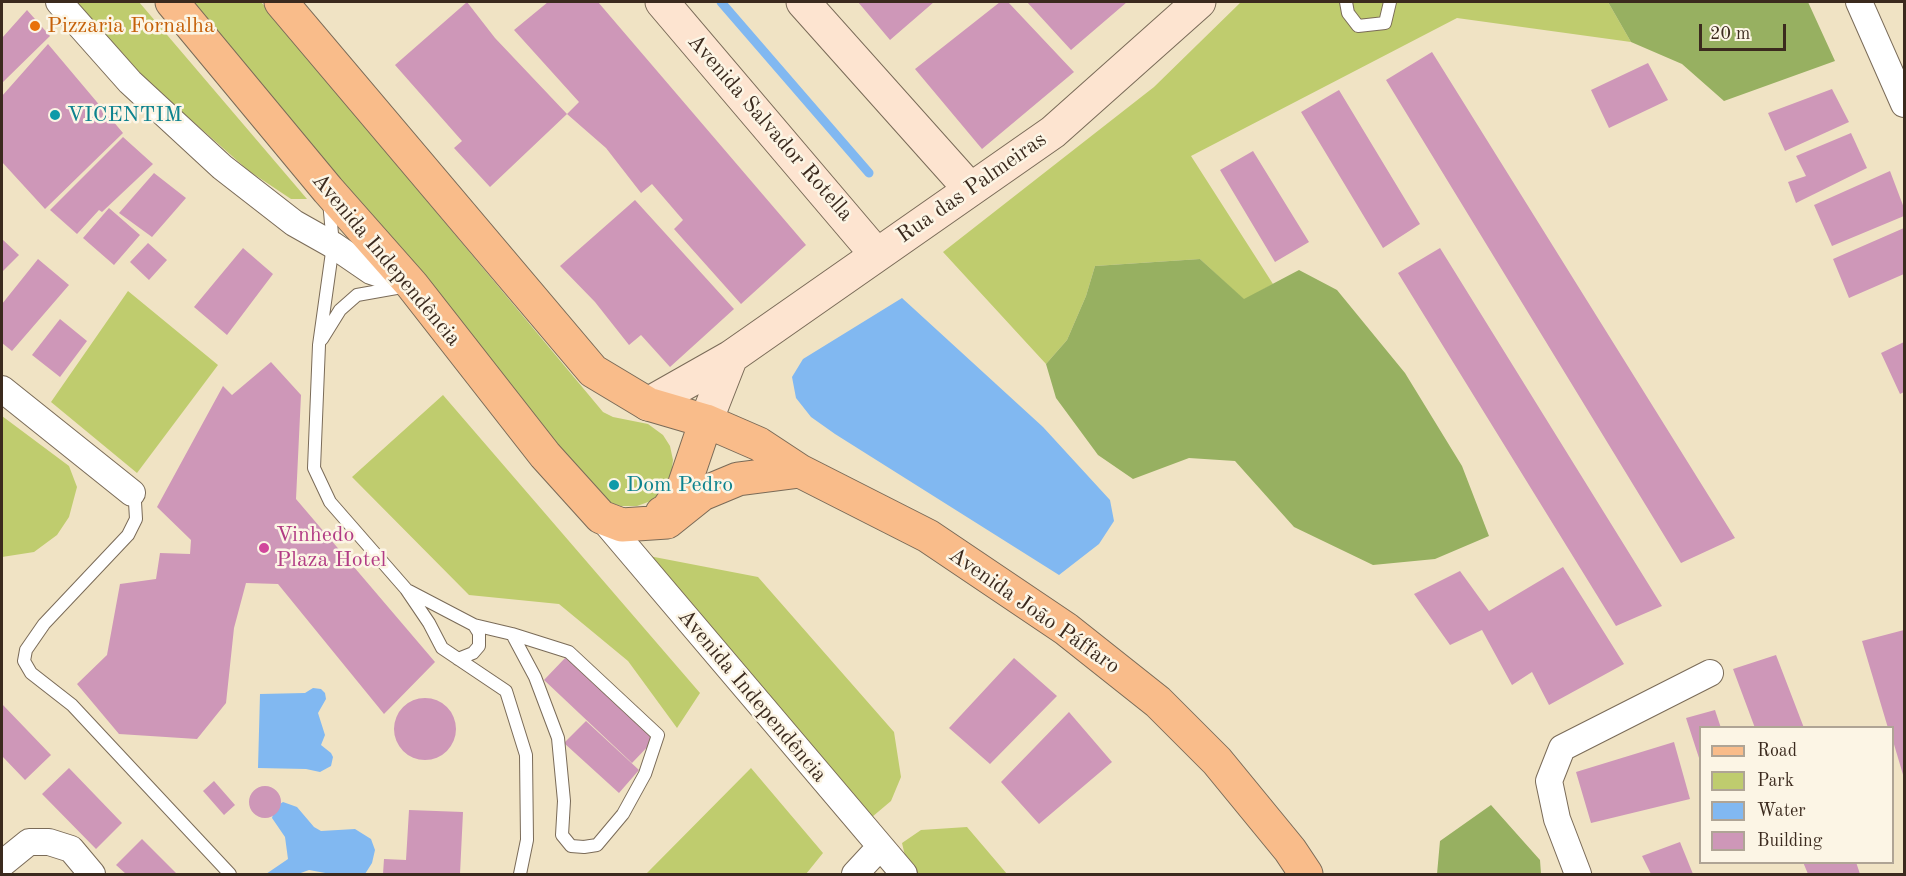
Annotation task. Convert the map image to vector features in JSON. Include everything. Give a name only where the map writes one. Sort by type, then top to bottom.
[{"type":"main road","name":"Avenida Independência","points":[[172,2],[328,190],[411,285],[546,455],[601,517]]},
{"type":"main road","points":[[281,2],[593,371],[648,404],[706,421]]},
{"type":"main road","name":"Avenida Salvador Rotella","points":[[662,2],[877,255]]},
{"type":"main road","points":[[803,2],[970,189]]},
{"type":"main road","name":"Rua das Palmeiras","points":[[648,404],[731,357],[1053,132],[1199,2]]},
{"type":"main road","points":[[639,525],[666,512],[684,486],[731,357]]},
{"type":"main road","name":"Avenida João Páffaro","points":[[706,421],[759,444],[801,471],[928,536],[1066,629],[1158,702],[1217,761],[1290,850],[1306,874]]},
{"type":"main road","points":[[601,517],[622,525],[667,522],[702,494],[738,480],[801,471]]},
{"type":"street","points":[[59,2],[130,82],[222,167],[294,223],[333,244],[371,271],[411,285]]},
{"type":"street","points":[[1859,2],[1905,104]]},
{"type":"street","points":[[2,389],[132,493]]},
{"type":"street","name":"Avenida Independência","points":[[601,517],[904,874]]},
{"type":"street","points":[[1578,874],[1557,819],[1549,781],[1562,748],[1710,674]]},
{"type":"street","points":[[2,864],[29,842],[49,842],[71,849],[92,874]]},
{"type":"street","points":[[855,874],[880,847]]},
{"type":"lane","points":[[1346,2],[1348,13],[1358,26],[1385,22],[1390,2]]},
{"type":"lane","points":[[328,190],[333,244],[319,345],[314,468],[330,502],[406,589],[429,623],[442,648],[506,691],[526,755],[527,840],[520,874]]},
{"type":"lane","points":[[319,345],[340,310],[357,295],[411,285]]},
{"type":"lane","points":[[132,493],[136,519],[128,535],[44,624],[26,650],[24,661],[31,673],[72,705],[230,874]]},
{"type":"lane","points":[[406,589],[474,625],[512,634],[569,652],[658,735],[645,774],[623,814],[597,845],[571,846],[562,835],[564,801],[558,738],[535,677],[512,634]]},
{"type":"lane","points":[[458,659],[473,653],[478,646],[479,633],[474,625]]},
{"type":"green space","points":[[75,2],[139,2],[307,199],[291,199],[249,171],[131,67]]},
{"type":"green space","points":[[188,2],[261,2],[603,412],[613,417],[648,424],[663,435],[670,446],[673,460],[671,476],[663,491],[651,501],[637,506],[621,506],[605,501],[592,492]]},
{"type":"green space","points":[[1241,2],[1608,2],[1631,42],[1457,18],[1191,156],[1273,284],[1244,300],[1200,259],[1095,266],[1086,296],[1067,340],[1046,364],[943,252],[1154,87]]},
{"type":"green space","points":[[1608,2],[1808,2],[1835,61],[1724,101],[1682,64],[1631,42]]},
{"type":"green space","points":[[1200,259],[1244,299],[1299,270],[1337,290],[1405,373],[1462,466],[1489,536],[1435,559],[1373,565],[1294,527],[1235,461],[1189,458],[1133,479],[1098,455],[1056,398],[1046,364],[1067,340],[1086,296],[1095,266]]},
{"type":"green space","points":[[128,291],[218,365],[137,473],[51,402]]},
{"type":"green space","points":[[443,395],[700,693],[677,728],[628,661],[559,604],[469,595],[352,477]]},
{"type":"green space","points":[[2,416],[69,466],[77,487],[69,517],[57,535],[34,552],[2,557]]},
{"type":"green space","points":[[649,556],[758,577],[894,732],[901,777],[891,801],[872,817]]},
{"type":"green space","points":[[751,768],[823,853],[806,874],[646,874]]},
{"type":"green space","points":[[1491,805],[1540,860],[1541,874],[1437,874],[1440,841]]},
{"type":"green space","points":[[967,827],[1007,874],[918,874],[906,860],[902,843],[921,830]]},
{"type":"water","points":[[902,298],[1043,427],[1110,500],[1114,521],[1099,544],[1059,575],[835,434],[811,417],[796,398],[792,377],[803,359]]},
{"type":"water","points":[[313,688],[321,689],[325,693],[326,699],[318,713],[325,735],[321,745],[333,757],[331,766],[320,772],[306,769],[258,768],[260,694],[305,693]]},
{"type":"water","points":[[283,802],[297,807],[314,827],[321,831],[355,829],[371,839],[375,850],[372,863],[365,874],[331,874],[309,870],[298,874],[266,874],[288,859],[285,837],[272,818],[275,807]]},
{"type":"building","points":[[467,2],[495,38],[567,114],[490,187],[454,148],[462,141],[395,65]]},
{"type":"building","points":[[548,2],[598,2],[806,245],[741,304],[674,229],[683,220],[652,184],[641,193],[606,148],[567,114],[579,102],[514,30]]},
{"type":"building","points":[[858,2],[934,2],[890,40]]},
{"type":"building","points":[[1000,2],[1008,2],[1074,72],[982,149],[915,69]]},
{"type":"building","points":[[1027,2],[1127,2],[1071,50]]},
{"type":"building","points":[[27,10],[50,36],[2,83],[2,38]]},
{"type":"building","name":"VICENTIM","points":[[48,44],[123,133],[45,209],[2,162],[2,96]]},
{"type":"building","points":[[1432,52],[1735,538],[1681,563],[1386,80]]},
{"type":"building","points":[[1648,63],[1668,100],[1609,128],[1591,90]]},
{"type":"building","points":[[1832,89],[1849,122],[1785,151],[1768,113]]},
{"type":"building","points":[[1339,90],[1420,224],[1383,248],[1301,112]]},
{"type":"building","points":[[1851,133],[1867,168],[1796,203],[1788,182],[1806,176],[1796,156]]},
{"type":"building","points":[[123,137],[153,164],[102,212],[99,210],[77,234],[50,210]]},
{"type":"building","points":[[1253,151],[1309,242],[1275,262],[1220,170]]},
{"type":"building","points":[[1890,171],[1904,208],[1904,216],[1832,246],[1814,205]]},
{"type":"building","points":[[154,173],[186,198],[152,237],[119,213]]},
{"type":"building","points":[[635,200],[734,309],[670,367],[641,335],[629,345],[595,302],[560,266]]},
{"type":"building","points":[[109,208],[140,235],[114,265],[83,238]]},
{"type":"building","points":[[1904,228],[1904,274],[1849,298],[1833,259]]},
{"type":"building","points":[[2,239],[19,255],[2,272]]},
{"type":"building","points":[[148,243],[167,260],[149,280],[130,262]]},
{"type":"building","points":[[243,248],[273,274],[227,335],[194,307]]},
{"type":"building","points":[[1440,248],[1662,606],[1616,626],[1398,273]]},
{"type":"building","points":[[38,259],[69,285],[12,351],[2,343],[2,304]]},
{"type":"building","points":[[60,319],[87,341],[60,377],[32,355]]},
{"type":"building","points":[[1904,342],[1904,392],[1900,394],[1881,353]]},
{"type":"building","name":"Vinhedo Plaza Hotel","points":[[271,362],[301,395],[296,499],[435,662],[384,714],[278,584],[246,583],[234,628],[226,703],[197,739],[119,734],[77,684],[107,655],[120,584],[156,579],[160,553],[190,554],[191,540],[157,507],[223,386],[232,395]]},
{"type":"building","points":[[1563,567],[1624,664],[1549,705],[1532,672],[1512,685],[1482,630],[1450,645],[1414,594],[1460,571],[1489,611]]},
{"type":"building","points":[[1904,630],[1904,778],[1894,744],[1894,726],[1887,726],[1862,641]]},
{"type":"building","points":[[1776,655],[1803,726],[1754,726],[1733,669]]},
{"type":"building","points":[[566,657],[654,740],[632,763],[544,680]]},
{"type":"building","points":[[1014,658],[1057,696],[990,764],[949,728]]},
{"type":"building","points":[[419,698],[431,698],[447,707],[454,717],[456,729],[454,741],[447,751],[431,760],[419,760],[408,755],[399,746],[394,735],[394,723],[399,712],[408,703]]},
{"type":"building","points":[[2,704],[51,755],[25,780],[2,756]]},
{"type":"building","points":[[1715,710],[1720,726],[1699,726],[1699,758],[1686,718]]},
{"type":"building","points":[[1069,712],[1112,762],[1039,824],[1001,782]]},
{"type":"building","points":[[586,721],[639,770],[619,793],[564,743]]},
{"type":"building","points":[[1674,742],[1690,799],[1591,823],[1576,772]]},
{"type":"building","points":[[69,768],[122,823],[96,849],[42,794]]},
{"type":"building","points":[[214,781],[235,805],[224,815],[203,791]]},
{"type":"building","points":[[265,786],[276,791],[281,802],[276,813],[265,818],[254,813],[249,802],[254,791]]},
{"type":"building","points":[[409,810],[463,812],[460,874],[383,874],[384,859],[406,860]]},
{"type":"building","points":[[142,839],[177,874],[126,874],[116,865]]},
{"type":"building","points":[[1680,842],[1693,874],[1651,874],[1642,856]]},
{"type":"building","points":[[1804,864],[1857,864],[1860,874],[1808,874]]},
{"type":"waterway","points":[[721,2],[869,173]]},
{"type":"place","name":"Pizzaria Fornalha","points":[[35,26]]},
{"type":"place","name":"VICENTIM","points":[[55,115]]},
{"type":"place","name":"Dom Pedro","points":[[614,485]]},
{"type":"place","name":"Vinhedo Plaza Hotel","points":[[264,548]]}]
